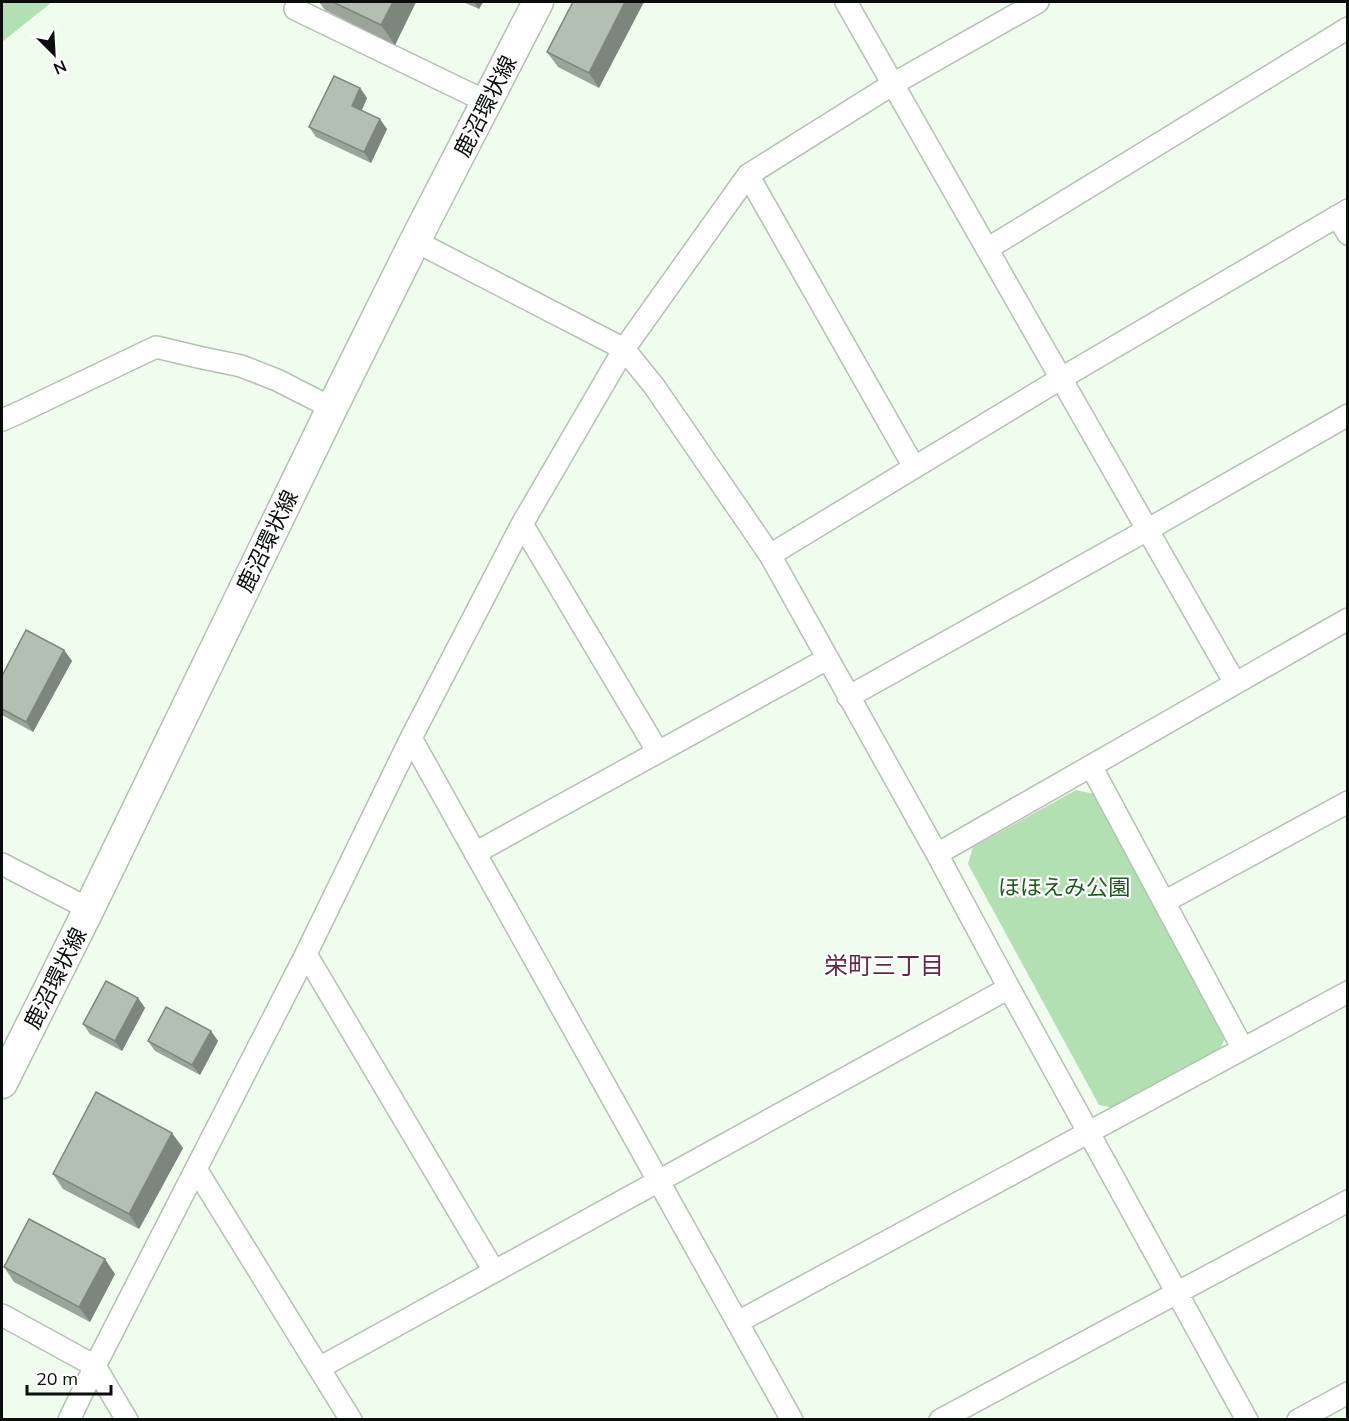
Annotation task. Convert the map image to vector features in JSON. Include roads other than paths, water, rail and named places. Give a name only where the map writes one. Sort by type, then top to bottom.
[{"type":"main road","name":"鹿沼環状線","points":[[2,1083],[332,408],[538,2]]},
{"type":"street","points":[[846,2],[1235,683]]},
{"type":"street","points":[[69,1419],[306,954],[411,738],[522,524],[624,349],[748,175],[893,84],[1038,2]]},
{"type":"street","points":[[295,9],[487,102]]},
{"type":"street","points":[[987,249],[1347,28]]},
{"type":"street","points":[[748,175],[914,467]]},
{"type":"street","points":[[770,555],[1060,379],[1342,213],[1347,234]]},
{"type":"street","points":[[415,241],[624,349],[654,386],[770,555],[1247,1419]]},
{"type":"street","points":[[2,420],[156,347],[241,366],[277,380],[332,408]]},
{"type":"street","points":[[848,697],[1347,416]]},
{"type":"street","points":[[522,524],[658,752]]},
{"type":"street","points":[[937,854],[1347,619]]},
{"type":"street","points":[[475,853],[827,659]]},
{"type":"street","points":[[411,738],[792,1419]]},
{"type":"street","points":[[1091,766],[1243,1048]]},
{"type":"street","points":[[1164,902],[1347,802]]},
{"type":"street","points":[[2,864],[89,909]]},
{"type":"street","points":[[306,954],[494,1271]]},
{"type":"street","points":[[319,1368],[1009,988]]},
{"type":"street","points":[[738,1322],[1347,992]]},
{"type":"street","points":[[196,1169],[351,1419]]},
{"type":"street","points":[[940,1419],[1347,1201]]},
{"type":"street","points":[[2,1315],[95,1366],[127,1419]]},
{"type":"street","points":[[1298,1419],[1329,1412],[1347,1392]]},
{"type":"district","name":"栄町三丁目","points":[[884,965]]},
{"type":"park label","name":"ほほえみ公園","points":[[1064,887]]}]
